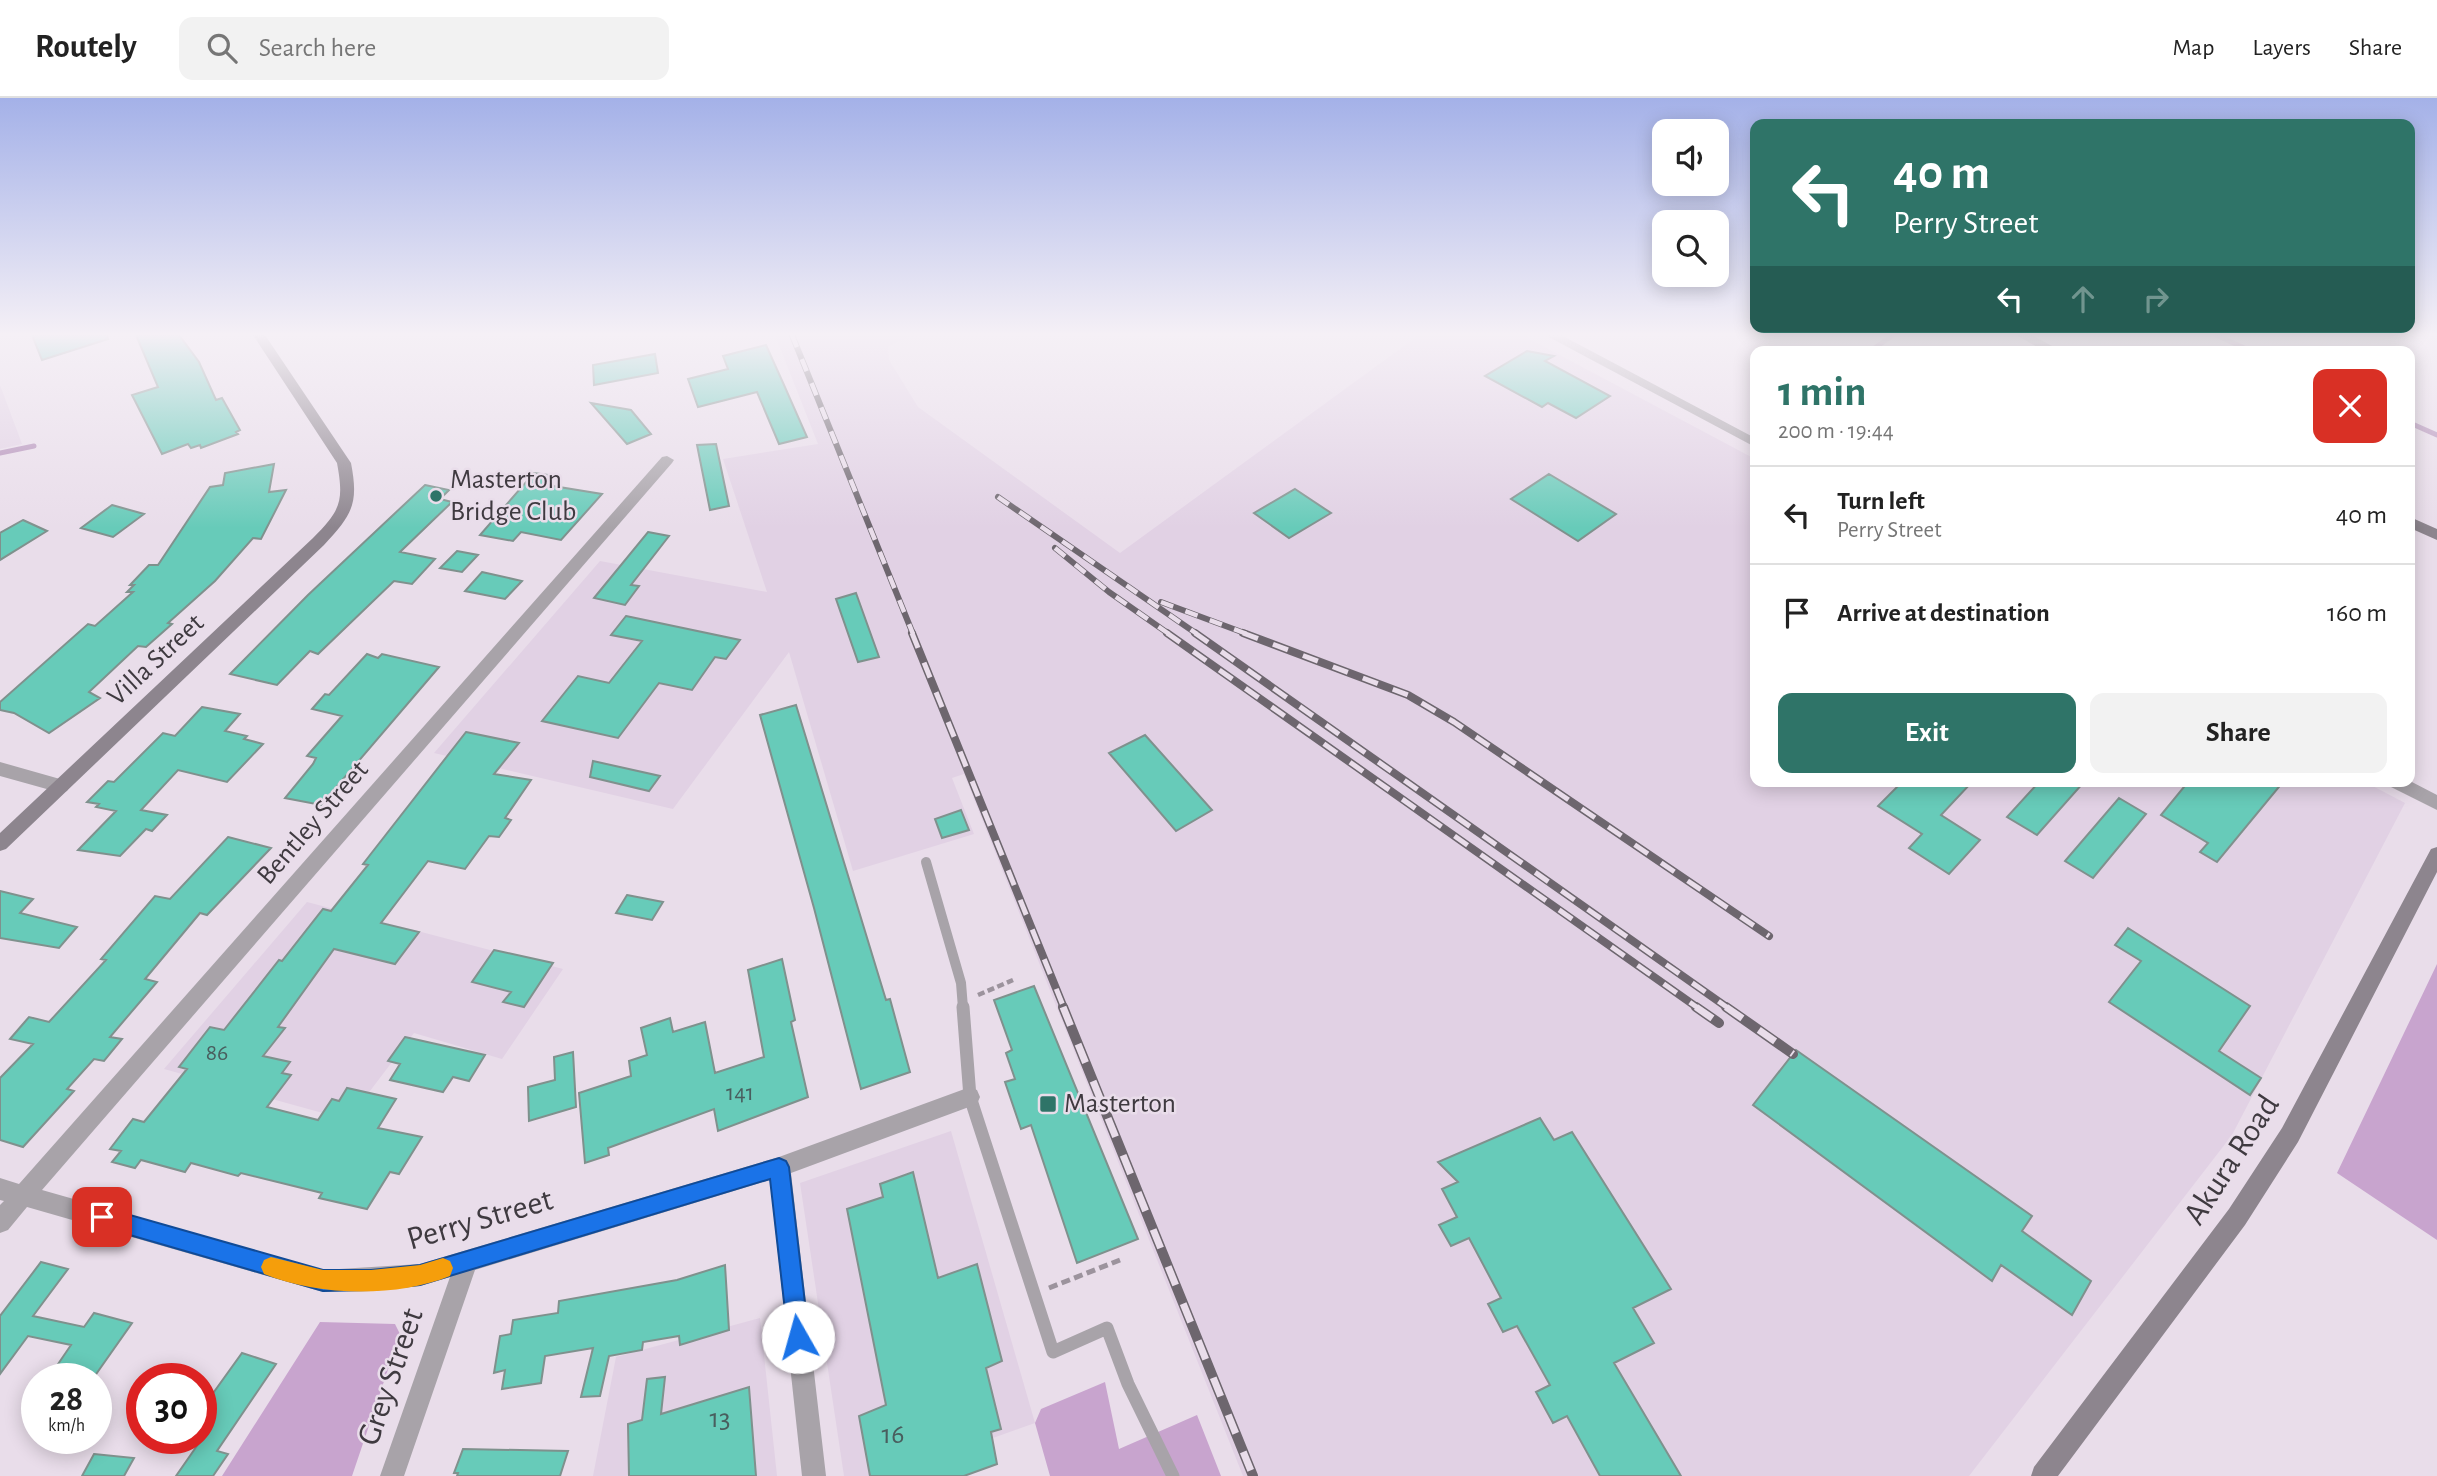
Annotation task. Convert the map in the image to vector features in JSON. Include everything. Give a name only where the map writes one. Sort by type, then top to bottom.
[{"type":"street","name":"Villa Street","points":[[0,844],[290,569],[324,535],[343,510],[349,487],[344,463],[302,399]]},
{"type":"street","points":[[1672,399],[1750,440]]},
{"type":"street","name":"Bentley Street","points":[[0,1222],[667,460]]},
{"type":"street","points":[[2415,524],[2437,535]]},
{"type":"street","points":[[0,769],[61,786]]},
{"type":"street","points":[[2407,787],[2437,803]]},
{"type":"street","name":"Akura Road","points":[[2043,1476],[2237,1217],[2290,1135],[2342,1031],[2437,854]]},
{"type":"street","name":"Perry Street","points":[[0,1189],[323,1281],[371,1280],[420,1275],[779,1167],[970,1097]]},
{"type":"street","points":[[779,1167],[814,1476]]},
{"type":"street","name":"Grey Street","points":[[392,1476],[467,1261]]},
{"type":"lane","points":[[926,862],[961,984],[970,1097],[1053,1352],[1108,1328],[1128,1384],[1173,1476]]},
{"type":"path","points":[[962,1001],[1013,980]]},
{"type":"path","points":[[1034,1294],[1119,1260]]},
{"type":"shaded area","points":[[0,399],[5,399],[22,444],[0,449]]},
{"type":"shaded area","points":[[800,399],[913,399],[918,407],[1120,553],[1331,399],[1643,399],[1750,456],[1750,787],[2375,787],[2405,803],[2232,1135],[1969,1476],[1243,1476],[964,774],[952,778],[974,834],[853,871],[789,652],[673,809],[434,753],[600,561],[767,592],[723,459],[818,444]]},
{"type":"shaded area","points":[[307,902],[563,969],[502,1059],[414,1033],[348,1120],[164,1069]]},
{"type":"shaded area","points":[[2437,964],[2437,1240],[2337,1173]]},
{"type":"shaded area","points":[[951,1131],[1035,1423],[887,1476],[844,1476],[800,1183]]},
{"type":"shaded area","points":[[760,1318],[777,1476],[593,1476],[616,1357]]},
{"type":"shaded area","points":[[320,1322],[395,1324],[400,1334],[352,1476],[222,1476]]},
{"type":"shaded area","points":[[1105,1382],[1119,1449],[1197,1415],[1221,1476],[1050,1476],[1035,1423],[1041,1409]]},
{"type":"building","points":[[134,399],[223,399],[240,430],[236,432],[238,434],[201,448],[200,445],[191,448],[188,444],[162,454]]},
{"type":"building","points":[[695,399],[728,399],[698,407]]},
{"type":"building","points":[[760,399],[790,399],[807,437],[779,444]]},
{"type":"building","points":[[1528,399],[1605,399],[1576,418],[1548,403],[1542,407]]},
{"type":"building","points":[[591,403],[631,410],[651,434],[627,444]]},
{"type":"building","points":[[716,444],[729,506],[710,510],[697,445]]},
{"type":"building","points":[[274,464],[269,492],[286,490],[261,539],[253,538],[215,581],[168,623],[172,624],[146,647],[138,646],[89,692],[100,698],[49,733],[14,713],[0,710],[0,702],[88,624],[95,626],[133,592],[127,592],[134,585],[130,585],[149,565],[158,565],[210,487],[223,485],[225,473]]},
{"type":"building","points":[[534,473],[555,476],[547,485],[602,494],[561,540],[521,532],[513,541],[480,535]]},
{"type":"building","points":[[1549,474],[1616,514],[1578,541],[1511,499]]},
{"type":"building","points":[[425,485],[449,490],[440,499],[452,502],[400,552],[435,559],[412,584],[394,581],[318,654],[310,651],[277,685],[230,674],[308,595]]},
{"type":"building","points":[[1295,489],[1331,513],[1289,538],[1254,513]]},
{"type":"building","points":[[112,505],[144,514],[113,537],[81,528]]},
{"type":"building","points":[[23,520],[47,531],[0,560],[0,533]]},
{"type":"building","points":[[648,532],[669,536],[631,585],[639,586],[625,605],[594,598]]},
{"type":"building","points":[[457,551],[478,555],[462,572],[440,568]]},
{"type":"building","points":[[482,572],[522,581],[505,599],[465,591]]},
{"type":"building","points":[[856,593],[879,657],[858,662],[836,599]]},
{"type":"building","points":[[626,616],[740,640],[726,659],[715,657],[692,690],[659,683],[618,738],[542,721],[578,676],[609,683],[642,641],[611,635]]},
{"type":"building","points":[[367,654],[378,658],[382,654],[439,667],[321,805],[285,798],[316,758],[307,756],[342,716],[312,709],[325,694],[329,695]]},
{"type":"building","points":[[796,705],[886,1000],[890,999],[910,1072],[861,1089],[760,715]]},
{"type":"building","points":[[202,707],[240,714],[225,731],[247,736],[244,739],[263,744],[227,782],[178,770],[141,810],[167,815],[152,831],[146,829],[120,856],[78,850],[116,811],[96,807],[99,804],[87,802],[108,781],[114,782],[163,733],[175,736]]},
{"type":"building","points":[[466,732],[519,743],[494,774],[531,780],[505,818],[511,820],[499,837],[489,836],[465,869],[428,861],[381,923],[419,932],[395,964],[334,949],[278,1027],[285,1028],[263,1056],[290,1062],[282,1073],[291,1075],[267,1107],[318,1120],[332,1099],[339,1101],[347,1088],[396,1099],[378,1128],[422,1137],[399,1174],[390,1172],[367,1209],[319,1198],[322,1193],[241,1173],[238,1176],[191,1163],[185,1172],[141,1160],[135,1168],[112,1162],[121,1151],[110,1149],[133,1119],[144,1122],[187,1069],[179,1067],[210,1027],[224,1030],[323,909],[331,911],[368,865],[363,864]]},
{"type":"building","points":[[1145,735],[1212,810],[1176,831],[1109,753]]},
{"type":"building","points":[[593,761],[660,776],[649,791],[590,777]]},
{"type":"building","points":[[1897,787],[1967,787],[1941,815],[1980,840],[1949,874],[1909,848],[1922,834],[1878,806]]},
{"type":"building","points":[[2034,787],[2080,787],[2037,835],[2007,817]]},
{"type":"building","points":[[2184,787],[2279,787],[2217,862],[2200,852],[2208,843],[2161,815]]},
{"type":"building","points":[[2119,798],[2146,814],[2093,878],[2065,861]]},
{"type":"building","points":[[961,810],[969,830],[942,838],[935,819]]},
{"type":"building","points":[[228,837],[271,848],[207,915],[200,913],[145,979],[157,982],[110,1037],[122,1039],[104,1061],[94,1059],[67,1089],[74,1091],[23,1147],[0,1140],[0,1078],[33,1044],[10,1039],[29,1017],[49,1022],[106,960],[101,959],[155,896],[170,899]]},
{"type":"building","points":[[0,891],[33,899],[20,913],[77,927],[59,948],[0,938]]},
{"type":"building","points":[[627,895],[663,902],[652,920],[616,913]]},
{"type":"building","points":[[2128,928],[2250,1006],[2219,1051],[2261,1078],[2250,1095],[2109,1002],[2141,961],[2115,945]]},
{"type":"building","points":[[494,950],[553,963],[524,1007],[503,1002],[511,992],[472,982]]},
{"type":"building","points":[[782,959],[795,1020],[791,1022],[808,1097],[718,1131],[714,1109],[608,1148],[609,1155],[585,1163],[579,1093],[631,1076],[629,1061],[647,1055],[641,1028],[670,1018],[673,1032],[705,1022],[715,1073],[764,1057],[748,970]]},
{"type":"building","name":"Masterton","points":[[1034,986],[1138,1239],[1077,1263],[1031,1125],[1021,1129],[1005,1082],[1015,1079],[1006,1053],[1012,1050],[994,1000]]},
{"type":"building","points":[[405,1037],[485,1055],[469,1081],[453,1077],[443,1092],[390,1080],[400,1064],[388,1061]]},
{"type":"building","points":[[1796,1050],[2032,1216],[2022,1231],[2091,1281],[2072,1315],[2001,1265],[1992,1281],[1753,1105]]},
{"type":"building","points":[[573,1052],[576,1107],[529,1121],[528,1087],[555,1080],[554,1057]]},
{"type":"building","points":[[1540,1118],[1554,1140],[1572,1132],[1671,1289],[1633,1308],[1654,1343],[1614,1363],[1681,1476],[1600,1476],[1567,1416],[1553,1423],[1536,1392],[1550,1385],[1517,1326],[1503,1332],[1488,1304],[1501,1298],[1469,1238],[1451,1246],[1439,1225],[1457,1217],[1442,1189],[1458,1182],[1438,1162]]},
{"type":"building","points":[[913,1172],[938,1278],[977,1264],[1002,1361],[986,1368],[1001,1429],[991,1432],[997,1464],[964,1476],[870,1476],[859,1416],[886,1405],[847,1209],[883,1197],[880,1184]]},
{"type":"building","points":[[41,1262],[68,1269],[33,1316],[84,1327],[94,1313],[132,1323],[104,1363],[59,1363],[71,1345],[28,1336],[0,1374],[0,1316]]},
{"type":"building","points":[[725,1265],[729,1330],[680,1345],[679,1336],[643,1342],[642,1350],[609,1356],[600,1396],[581,1397],[593,1348],[545,1356],[541,1383],[502,1389],[505,1370],[494,1373],[500,1336],[511,1334],[513,1320],[558,1313],[559,1301],[677,1280]]},
{"type":"building","points":[[242,1353],[276,1364],[217,1451],[217,1388]]},
{"type":"building","points":[[665,1377],[661,1414],[749,1387],[756,1476],[629,1476],[628,1424],[642,1420],[647,1379]]},
{"type":"building","points":[[463,1449],[568,1451],[560,1476],[457,1476],[458,1473],[454,1473]]},
{"type":"building","points":[[217,1451],[228,1454],[213,1476],[176,1476],[191,1454],[217,1454]]},
{"type":"building","points":[[94,1454],[134,1458],[124,1476],[82,1476]]},
{"type":"waterway","points":[[2415,425],[2437,435]]},
{"type":"waterway","points":[[0,453],[34,446]]},
{"type":"railway","points":[[818,399],[913,634]]},
{"type":"railway","points":[[998,497],[1197,634]]},
{"type":"railway","points":[[1055,548],[1109,592],[1169,634]]},
{"type":"railway","points":[[1161,602],[1247,634]]},
{"type":"railway","points":[[912,633],[1064,1008]]},
{"type":"railway","points":[[1167,633],[1698,1008]]},
{"type":"railway","points":[[1195,633],[1728,1008]]},
{"type":"railway","points":[[1243,633],[1408,695],[1454,722],[1769,936]]},
{"type":"railway","points":[[1063,1007],[1253,1476]]},
{"type":"railway","points":[[1696,1007],[1719,1023]]},
{"type":"railway","points":[[1726,1007],[1793,1054]]},
{"type":"slow traffic","points":[[271,1267],[323,1281],[420,1275],[443,1268]]},
{"type":"place","name":"Masterton Bridge Club","points":[[436,496]]},
{"type":"place","name":"Masterton","points":[[1048,1104]]},
{"type":"route","points":[[102,1217],[323,1281],[371,1280],[420,1275],[779,1167],[798,1337]]}]
